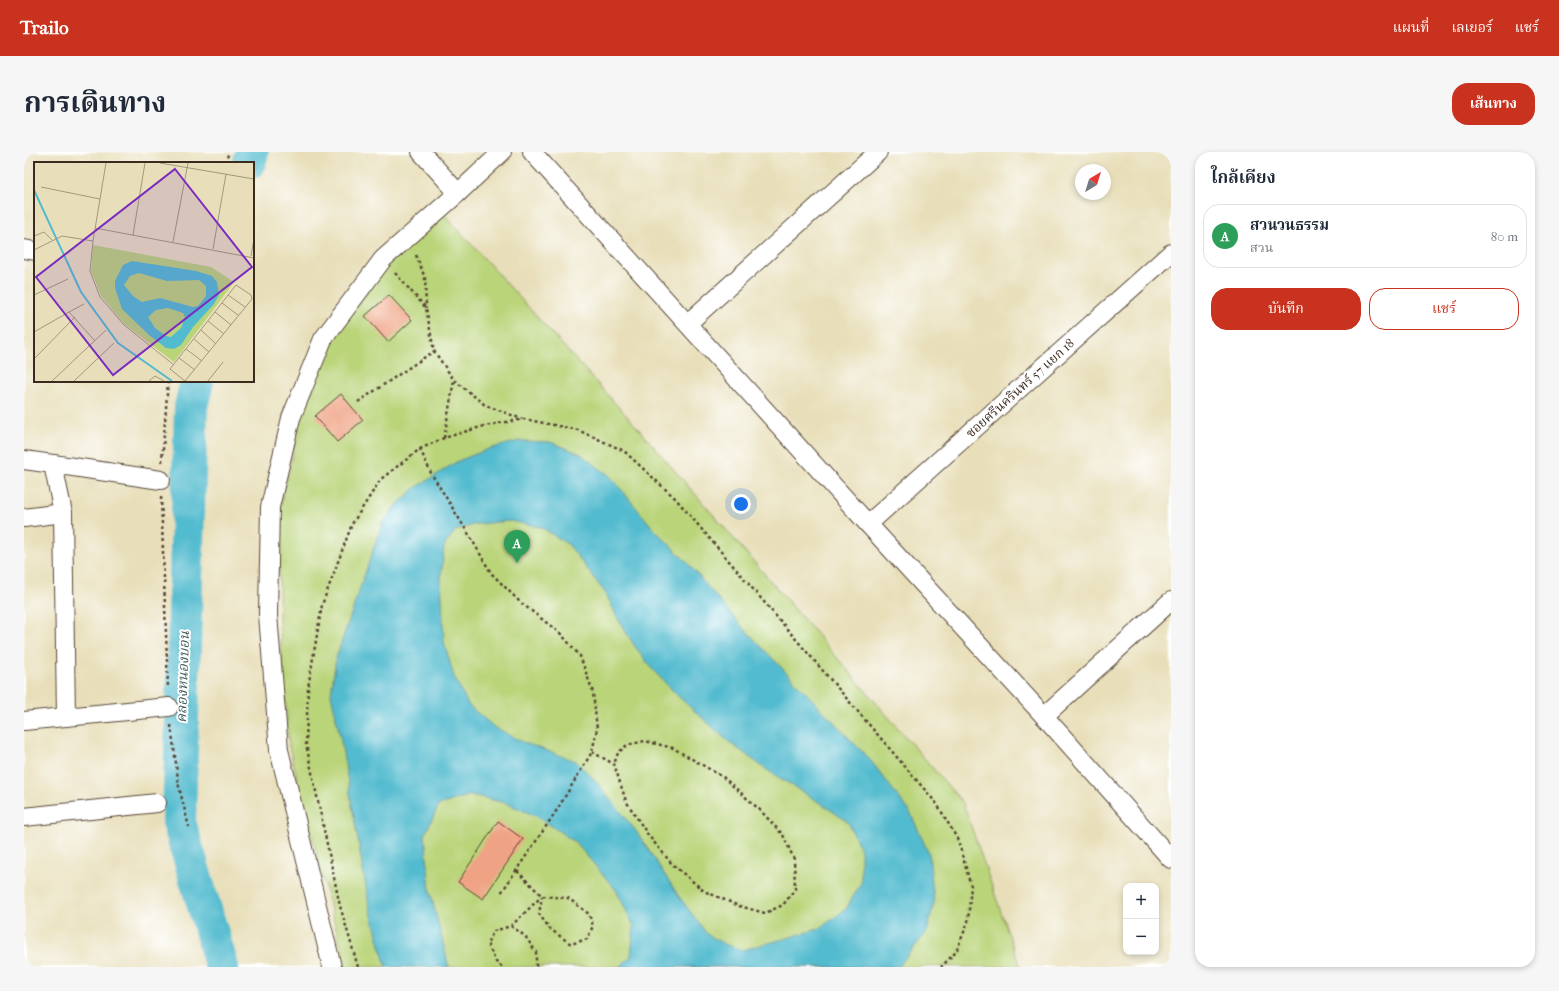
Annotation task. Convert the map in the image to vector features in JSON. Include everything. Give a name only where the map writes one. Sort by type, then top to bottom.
[{"type":"street","points":[[421,152],[458,193]]},
{"type":"street","points":[[332,967],[279,750],[268,616],[270,507],[291,418],[323,339],[383,259],[502,152]]},
{"type":"street","points":[[532,152],[868,524],[1044,716],[1171,859]]},
{"type":"street","points":[[688,323],[878,152]]},
{"type":"street","points":[[24,249],[34,251]]},
{"type":"street","name":"ซอยศรีนครินทร์ 57 แยก 18","points":[[868,524],[1171,253]]},
{"type":"street","points":[[24,460],[160,480]]},
{"type":"street","points":[[54,464],[63,513],[66,717]]},
{"type":"street","points":[[24,518],[63,513]]},
{"type":"street","points":[[1044,716],[1171,601]]},
{"type":"street","points":[[24,721],[169,707]]},
{"type":"street","points":[[24,817],[157,803]]},
{"type":"path","points":[[225,162],[229,152]]},
{"type":"path","points":[[404,240],[417,256],[425,278],[426,308],[434,351],[454,380],[485,405],[524,420],[578,430],[624,451],[675,498],[937,804],[958,840],[971,886],[968,922],[956,952],[941,967]]},
{"type":"path","points":[[383,259],[426,308]]},
{"type":"path","points":[[358,402],[434,351]]},
{"type":"path","points":[[444,438],[454,380]]},
{"type":"path","points":[[168,382],[160,480],[169,707],[179,787],[189,827]]},
{"type":"path","points":[[358,967],[340,906],[306,744],[308,688],[322,605],[352,524],[380,479],[420,449],[444,438],[484,426],[524,420]]},
{"type":"path","points":[[420,449],[431,473],[491,573],[520,602],[561,634],[580,656],[593,692],[596,729],[589,760],[517,871],[501,892]]},
{"type":"path","points":[[592,752],[614,764],[626,801],[648,835],[672,864],[699,887],[704,891],[739,906],[765,913],[783,906],[795,889],[794,859],[783,835],[760,810],[723,777],[673,748],[645,741],[627,745],[618,753],[614,764]]},
{"type":"path","points":[[517,871],[542,896],[568,898],[589,914],[593,926],[587,939],[571,944],[550,929],[539,914],[542,896]]},
{"type":"path","points":[[502,967],[496,962],[487,943],[494,931],[511,926],[542,896]]},
{"type":"path","points":[[511,926],[526,936],[536,952],[536,966],[534,967]]},
{"type":"green space","points":[[444,214],[643,434],[963,803],[1020,967],[346,967],[289,747],[279,618],[280,508],[300,421],[330,343],[385,266]]},
{"type":"water","points":[[519,441],[550,442],[579,453],[610,476],[653,528],[686,561],[735,619],[871,761],[910,812],[929,854],[934,903],[927,932],[898,967],[620,967],[631,956],[634,926],[616,890],[575,842],[538,817],[506,803],[471,795],[439,805],[425,834],[430,891],[449,967],[386,967],[369,905],[341,741],[331,694],[336,658],[382,524],[394,508],[414,489],[458,461],[489,449]],"holes":[[[510,521],[541,527],[569,545],[606,594],[619,621],[634,645],[652,669],[679,697],[729,742],[767,770],[848,822],[861,850],[861,883],[846,909],[819,929],[742,950],[724,944],[707,934],[680,898],[636,831],[595,780],[576,761],[525,743],[494,727],[469,706],[454,677],[444,642],[441,578],[444,546],[455,531],[476,524]]]},
{"type":"building","points":[[389,295],[412,320],[388,342],[365,316]]},
{"type":"building","points":[[341,394],[363,420],[337,442],[315,416]]},
{"type":"building","points":[[498,821],[523,839],[483,899],[458,882]]},
{"type":"waterway","name":"คลองหนองบอน","points":[[249,162],[252,152]]},
{"type":"waterway","name":"คลองหนองบอน","points":[[197,382],[191,407],[179,822],[222,967]]},
{"type":"place","name":"สวนวนธรรม","points":[[517,563]]}]
